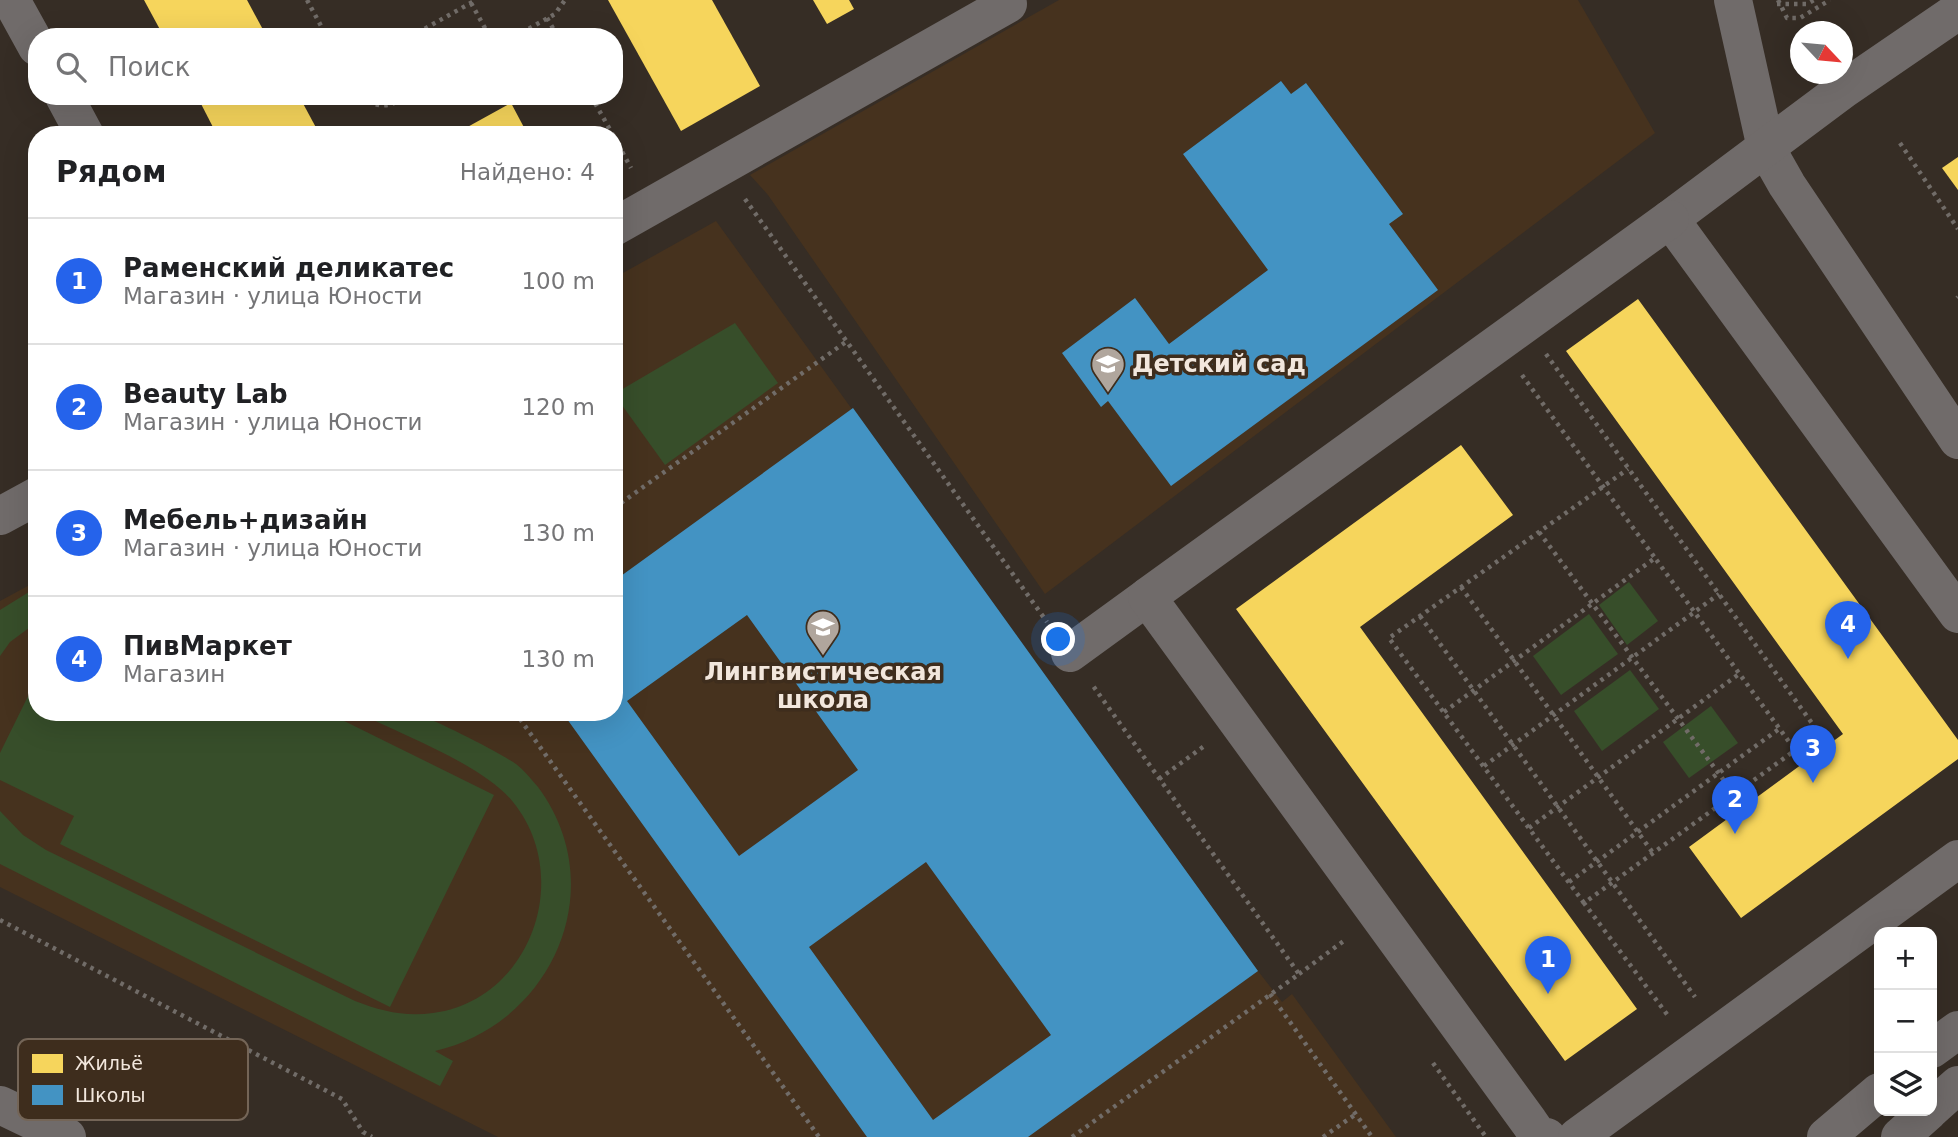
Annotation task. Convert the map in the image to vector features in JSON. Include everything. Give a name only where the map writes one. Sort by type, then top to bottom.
[{"type":"street","points":[[11,0],[28,31]]},
{"type":"street","points":[[623,222],[1009,1]]},
{"type":"street","points":[[1750,2],[1766,148],[1787,185],[1958,440]]},
{"type":"street","points":[[1070,653],[1670,219],[1844,89],[1958,11]]},
{"type":"street","points":[[69,105],[80,126]]},
{"type":"street","points":[[1670,219],[1958,614]]},
{"type":"street","points":[[0,516],[28,501]]},
{"type":"street","points":[[1147,597],[1538,1135],[1547,1137]]},
{"type":"street","points":[[1577,1137],[1958,859]]},
{"type":"street","points":[[1937,1045],[1958,1030]]},
{"type":"street","points":[[1937,1104],[1958,1085]]},
{"type":"street","points":[[1826,1137],[1874,1096]]},
{"type":"street","points":[[0,1105],[18,1114]]},
{"type":"street","points":[[1900,1137],[1924,1116]]},
{"type":"street","points":[[31,1120],[67,1137]]},
{"type":"path","points":[[307,0],[322,28]]},
{"type":"path","points":[[530,28],[555,14],[565,0]]},
{"type":"path","points":[[1750,2],[1807,4],[1814,0]]},
{"type":"path","points":[[1779,2],[1787,18],[1800,18],[1830,0]]},
{"type":"path","points":[[426,28],[473,1],[486,28]]},
{"type":"path","points":[[547,18],[553,28]]},
{"type":"path","points":[[373,105],[393,105]]},
{"type":"path","points":[[596,105],[608,126]]},
{"type":"path","points":[[1900,143],[1958,229]]},
{"type":"path","points":[[623,154],[631,168]]},
{"type":"path","points":[[722,166],[1299,974]]},
{"type":"path","points":[[623,502],[847,341]]},
{"type":"path","points":[[1545,353],[1819,733],[1584,902]]},
{"type":"path","points":[[1519,372],[1795,750]]},
{"type":"path","points":[[1628,469],[1389,638],[1668,1017]]},
{"type":"path","points":[[1539,532],[1734,794]]},
{"type":"path","points":[[1444,712],[1655,558]]},
{"type":"path","points":[[1461,587],[1653,853]]},
{"type":"path","points":[[1484,766],[1719,594]]},
{"type":"path","points":[[1420,616],[1695,997]]},
{"type":"path","points":[[1529,828],[1739,674]]},
{"type":"path","points":[[521,721],[819,1137]]},
{"type":"path","points":[[1569,882],[1779,729]]},
{"type":"path","points":[[1198,735],[1213,756]]},
{"type":"path","points":[[0,920],[227,1039]]},
{"type":"path","points":[[1338,930],[1353,950]]},
{"type":"path","points":[[1072,1137],[1345,940]]},
{"type":"path","points":[[1270,994],[1372,1137]]},
{"type":"path","points":[[248,1050],[342,1099],[363,1132],[372,1137]]},
{"type":"path","points":[[1427,1055],[1486,1137]]},
{"type":"path","points":[[1323,1137],[1356,1114]]},
{"type":"path","points":[[1080,1131],[1085,1137]]},
{"type":"shaded area","name":"Детский сад","points":[[1059,0],[1578,0],[1655,133],[1045,594],[768,195],[750,175]]},
{"type":"shaded area","name":"Лингвистическая школа","points":[[716,221],[1258,971],[1282,1002],[1292,994],[1396,1137],[498,1137],[0,887],[0,601],[28,586],[28,721],[623,721],[623,273]]},
{"type":"green space","points":[[735,323],[778,383],[665,465],[623,407],[623,389]]},
{"type":"green space","points":[[1629,582],[1658,621],[1627,645],[1599,605]]},
{"type":"green space","points":[[28,593],[28,629],[10,642],[0,656],[0,610]]},
{"type":"green space","points":[[1589,614],[1618,654],[1561,695],[1533,656]]},
{"type":"green space","points":[[1630,670],[1659,709],[1602,751],[1574,711]]},
{"type":"green space","points":[[28,696],[28,721],[344,721],[494,795],[390,1007],[60,844],[74,816],[0,780],[0,753]]},
{"type":"green space","points":[[1711,706],[1738,743],[1689,778],[1663,742]]},
{"type":"green space","points":[[376,721],[433,721],[516,764],[538,787],[560,826],[570,867],[569,908],[558,947],[539,982],[511,1013],[476,1036],[435,1051],[453,1061],[440,1086],[0,864],[0,811],[23,835],[46,850],[355,1001],[403,1014],[433,1013],[467,1003],[495,985],[517,960],[533,931],[540,898],[540,865],[531,832],[513,802],[482,775],[440,751]]},
{"type":"building: Жильё","points":[[144,0],[247,0],[262,28],[159,28]]},
{"type":"building: Жильё","points":[[608,0],[712,0],[760,86],[681,131]]},
{"type":"building: Жильё","points":[[813,0],[849,0],[854,9],[827,24]]},
{"type":"building: Жильё","points":[[202,105],[304,105],[315,126],[212,126]]},
{"type":"building: Жильё","points":[[512,105],[523,126],[469,126]]},
{"type":"building: Жильё","points":[[1958,157],[1958,190],[1942,168]]},
{"type":"building: Жильё","points":[[1638,299],[1958,740],[1958,759],[1741,918],[1689,847],[1843,734],[1566,351]]},
{"type":"building: Жильё","points":[[1461,445],[1513,515],[1360,627],[1637,1009],[1565,1061],[1236,609]]},
{"type":"building: Школы","points":[[1281,81],[1291,94],[1306,83],[1403,214],[1389,224],[1438,290],[1171,486],[1108,401],[1101,407],[1062,353],[1135,298],[1169,344],[1268,270],[1183,154]]},
{"type":"building: Школы","points":[[853,408],[1258,971],[1028,1137],[867,1137],[568,721],[623,721],[623,574]],"holes":[[[747,615],[858,770],[739,856],[627,701]],[[926,862],[1051,1035],[933,1120],[809,947]]]},
{"type":"place","name":"Детский сад","points":[[1108,394]]},
{"type":"place","name":"Лингвистическая школа","points":[[823,657]]},
{"type":"place","name":"ПивМаркет","points":[[1848,659]]},
{"type":"place","name":"Мебель+дизайн","points":[[1813,783]]},
{"type":"place","name":"Beauty Lab","points":[[1735,834]]},
{"type":"place","name":"Раменский деликатес","points":[[1548,994]]}]
